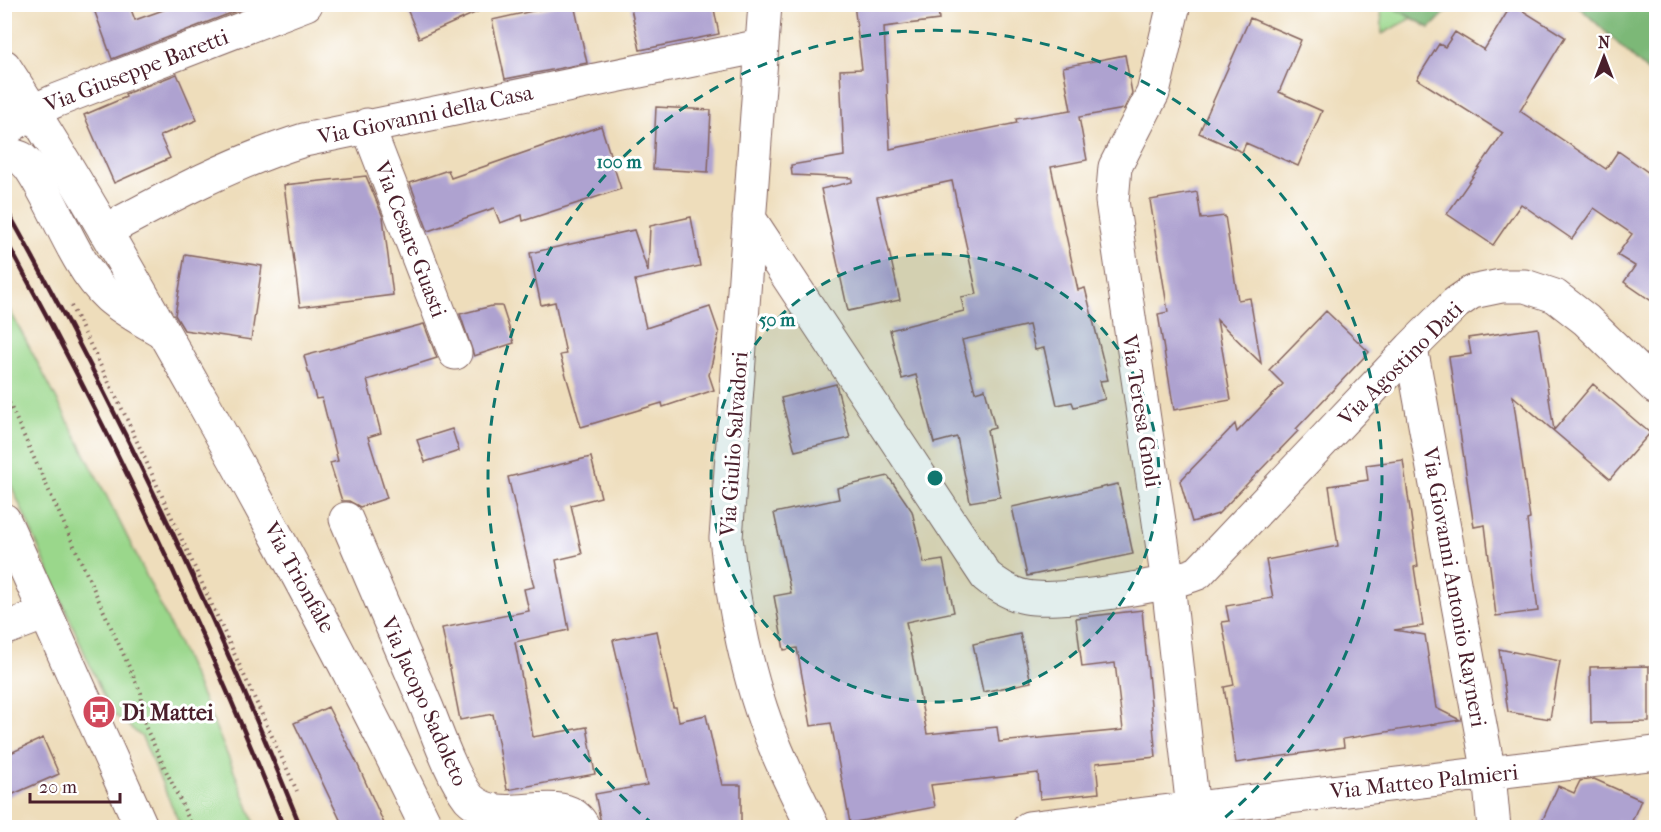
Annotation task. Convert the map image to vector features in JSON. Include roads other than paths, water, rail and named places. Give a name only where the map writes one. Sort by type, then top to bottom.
[{"type":"street","name":"Via Giuseppe Baretti","points":[[33,111],[306,4]]},
{"type":"street","name":"Via Giulio Salvadori","points":[[765,4],[728,495],[727,547],[733,589],[758,696],[773,744],[813,828]]},
{"type":"street","name":"Via Teresa Gnoli","points":[[1174,4],[1153,93],[1115,167],[1112,201],[1168,583],[1194,817]]},
{"type":"street","name":"Via Giovanni della Casa","points":[[105,231],[208,175],[304,140],[367,125],[761,46]]},
{"type":"street","name":"Via Trionfale","points":[[4,66],[164,332],[366,700],[427,828]]},
{"type":"street","points":[[4,131],[33,111]]},
{"type":"street","name":"Via Cesare Guasti","points":[[367,125],[455,353]]},
{"type":"street","points":[[4,152],[21,158],[29,166],[87,270],[103,292],[123,308],[164,332]]},
{"type":"street","name":"Via Agostino Dati","points":[[749,218],[986,576],[1009,592],[1033,598],[1057,598],[1168,583],[1198,573],[1411,348],[1468,295],[1486,288],[1525,286],[1555,296],[1576,311],[1656,388]]},
{"type":"street","name":"Via Giovanni Antonio Rayneri","points":[[1411,348],[1489,774],[1494,828]]},
{"type":"street","name":"Via Jacopo Sadoleto","points":[[346,519],[448,757],[468,797],[480,809],[494,815],[509,817],[559,810],[578,818],[584,828]]},
{"type":"street","points":[[4,520],[142,828]]},
{"type":"street","points":[[4,629],[46,613]]},
{"type":"street","name":"Via Matteo Palmieri","points":[[1029,828],[1194,817],[1489,774],[1656,753]]},
{"type":"railway","points":[[4,205],[86,357],[163,512],[234,669],[301,828]]},
{"type":"railway","points":[[4,237],[81,381],[153,528],[221,677],[284,828]]},
{"type":"place","name":"Di Mattei","points":[[99,712]]}]
